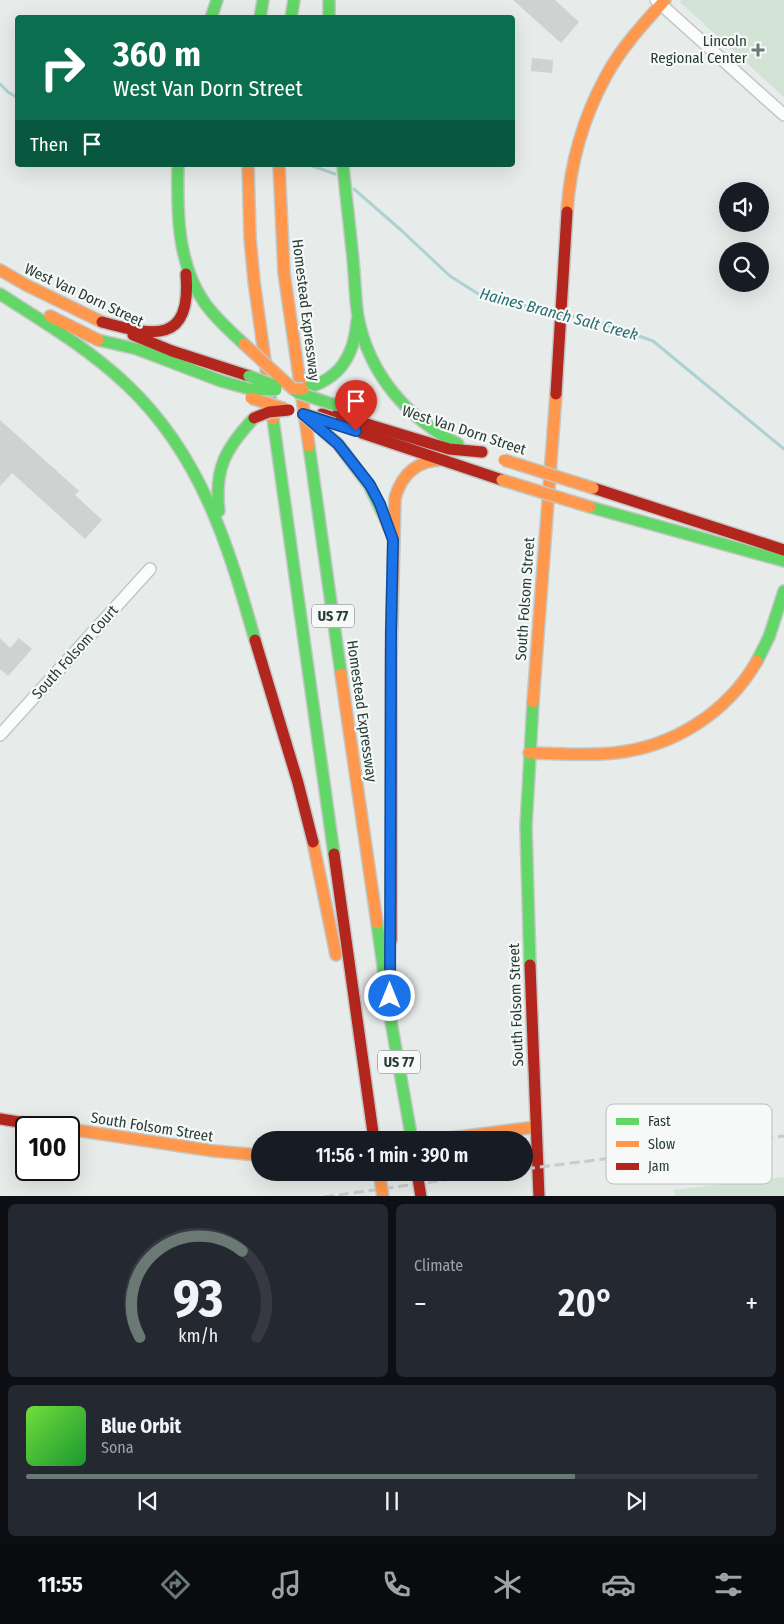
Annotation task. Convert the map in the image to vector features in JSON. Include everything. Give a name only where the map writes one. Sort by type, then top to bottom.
[{"type":"main road","points":[[212,15],[217,0]]},
{"type":"main road","points":[[260,15],[263,0]]},
{"type":"main road","points":[[292,15],[294,0]]},
{"type":"main road","points":[[329,0],[329,15]]},
{"type":"main road","name":"South Folsom Street","points":[[539,1196],[527,902],[529,753],[559,354],[569,185],[583,127],[593,100],[611,67],[661,1]]},
{"type":"main road","points":[[102,322],[152,333],[170,327],[178,320],[188,301],[183,244],[178,215],[178,167]]},
{"type":"main road","name":"US 77","points":[[248,167],[248,198],[256,291],[373,1131]]},
{"type":"main road","name":"Homestead Expressway","points":[[279,167],[280,215],[288,303],[390,1016],[411,1131]]},
{"type":"main road","points":[[343,167],[360,326],[373,361],[393,394],[410,412],[432,430],[458,444]]},
{"type":"main road","points":[[183,244],[192,277],[203,301],[284,389],[297,412],[338,444],[370,485],[391,530],[394,548]]},
{"type":"main road","name":"West Van Dorn Street","points":[[0,270],[26,286],[102,322],[172,351],[284,389],[336,417],[445,460],[590,508],[784,561]]},
{"type":"main road","points":[[0,293],[98,340],[137,349],[251,393],[309,388],[331,377],[342,365],[356,340],[357,306]]},
{"type":"main road","points":[[0,293],[73,340],[101,361],[145,403],[181,449],[207,497],[224,541],[308,822],[371,1114]]},
{"type":"main road","points":[[284,389],[322,414]]},
{"type":"main road","name":"West Van Dorn Street","points":[[251,393],[297,412],[336,417],[458,444],[784,550]]},
{"type":"main road","points":[[224,541],[217,494],[220,466],[232,442],[254,418],[270,412],[322,414],[450,450],[482,452]]},
{"type":"main road","points":[[390,1016],[391,631],[395,498],[399,485],[409,471],[428,460],[445,460]]},
{"type":"main road","points":[[529,753],[606,753],[628,751],[656,744],[691,728],[722,705],[750,673],[771,632],[784,591]]},
{"type":"main road","points":[[0,1119],[15,1121]]},
{"type":"main road","points":[[505,1131],[536,1127]]},
{"type":"main road","name":"South Folsom Street","points":[[80,1131],[214,1152],[251,1154]]},
{"type":"main road","points":[[380,1181],[383,1196]]},
{"type":"main road","points":[[418,1181],[421,1196]]},
{"type":"street","points":[[661,1],[784,116]]},
{"type":"street","name":"South Folsom Court","points":[[0,735],[150,569]]},
{"type":"green space","name":"Lincoln Regional Center","points":[[682,0],[784,0],[784,97],[680,2]]},
{"type":"green space","points":[[784,1177],[784,1196],[675,1196],[673,1190],[724,1184],[772,1184],[772,1178]]},
{"type":"building","points":[[513,0],[555,0],[579,22],[561,43]]},
{"type":"building","points":[[532,58],[553,60],[552,73],[531,71]]},
{"type":"building","points":[[0,420],[79,491],[75,495],[102,520],[85,539],[12,473],[0,486]]},
{"type":"building","points":[[0,638],[10,648],[19,638],[32,649],[8,676],[0,669]]},
{"type":"waterway","name":"Haines Branch Salt Creek","points":[[0,84],[15,96]]},
{"type":"waterway","name":"Haines Branch Salt Creek","points":[[316,167],[335,174]]},
{"type":"waterway","name":"Haines Branch Salt Creek","points":[[354,189],[450,276],[480,295],[556,313]]},
{"type":"waterway","name":"Haines Branch Salt Creek","points":[[567,315],[599,322],[653,341],[784,449]]},
{"type":"railway","points":[[772,1138],[784,1136]]},
{"type":"railway","points":[[533,1168],[606,1159]]},
{"type":"railway","points":[[331,1196],[438,1181]]},
{"type":"traffic: fast","points":[[212,15],[217,0]]},
{"type":"traffic: fast","points":[[260,15],[263,0]]},
{"type":"traffic: fast","points":[[292,15],[294,0]]},
{"type":"traffic: fast","points":[[329,0],[329,15]]},
{"type":"traffic: fast","points":[[178,167],[180,236],[188,271],[208,308],[244,344]]},
{"type":"traffic: fast","points":[[343,167],[356,303],[363,338],[371,357],[393,392],[422,421],[458,444]]},
{"type":"traffic: fast","points":[[0,294],[66,336],[127,385],[153,412],[193,471],[209,503],[234,570],[255,640]]},
{"type":"traffic: fast","points":[[303,389],[326,380],[342,365],[352,346],[357,321]]},
{"type":"traffic: fast","points":[[98,340],[137,349],[221,381],[250,389]]},
{"type":"traffic: fast","points":[[249,376],[276,386]]},
{"type":"traffic: fast","points":[[250,389],[276,390]]},
{"type":"traffic: fast","points":[[296,392],[335,405]]},
{"type":"traffic: fast","points":[[308,415],[334,424]]},
{"type":"traffic: fast","points":[[219,511],[218,483],[224,460],[236,439],[254,418]]},
{"type":"traffic: fast","points":[[273,419],[334,854]]},
{"type":"traffic: fast","points":[[338,444],[369,485],[391,531]]},
{"type":"traffic: fast","points":[[309,446],[341,674]]},
{"type":"traffic: fast","points":[[590,507],[784,561]]},
{"type":"traffic: fast","points":[[757,661],[769,637],[784,591]]},
{"type":"traffic: fast","points":[[530,965],[526,827],[533,702]]},
{"type":"traffic: fast","points":[[377,923],[390,1016],[410,1131]]},
{"type":"traffic: slow","points":[[567,212],[571,177],[579,142],[598,92],[612,66],[626,46],[665,0]]},
{"type":"traffic: slow","points":[[248,167],[250,238],[254,281],[273,419]]},
{"type":"traffic: slow","points":[[279,167],[284,273],[309,446]]},
{"type":"traffic: slow","points":[[0,270],[26,285],[102,322]]},
{"type":"traffic: slow","points":[[50,316],[98,340]]},
{"type":"traffic: slow","points":[[244,344],[293,389],[303,389]]},
{"type":"traffic: slow","points":[[533,702],[556,394]]},
{"type":"traffic: slow","points":[[251,398],[285,409]]},
{"type":"traffic: slow","points":[[391,660],[395,498],[402,481],[413,469],[427,462],[445,460]]},
{"type":"traffic: slow","points":[[504,460],[593,488]]},
{"type":"traffic: slow","points":[[502,480],[590,507]]},
{"type":"traffic: slow","points":[[529,753],[614,753],[636,749],[677,735],[714,711],[745,680],[757,661]]},
{"type":"traffic: slow","points":[[341,674],[377,923]]},
{"type":"traffic: slow","points":[[313,842],[336,955]]},
{"type":"traffic: slow","points":[[505,1131],[536,1127]]},
{"type":"traffic: slow","points":[[80,1131],[214,1151],[251,1154]]},
{"type":"traffic: slow","points":[[380,1181],[383,1196]]},
{"type":"traffic: jam","points":[[556,394],[567,212]]},
{"type":"traffic: jam","points":[[102,322],[153,332],[165,330],[176,324],[183,313],[186,297],[186,274]]},
{"type":"traffic: jam","points":[[133,335],[172,351],[249,376]]},
{"type":"traffic: jam","points":[[254,418],[269,412],[289,410]]},
{"type":"traffic: jam","points":[[303,414],[338,444]]},
{"type":"traffic: jam","points":[[322,414],[350,419],[449,449],[482,452]]},
{"type":"traffic: jam","points":[[362,433],[502,480]]},
{"type":"traffic: jam","points":[[593,488],[784,550]]},
{"type":"traffic: jam","points":[[255,640],[298,783],[313,842]]},
{"type":"traffic: jam","points":[[391,660],[391,940]]},
{"type":"traffic: jam","points":[[334,854],[373,1131]]},
{"type":"traffic: jam","points":[[530,965],[539,1196]]},
{"type":"traffic: jam","points":[[0,1119],[15,1121]]},
{"type":"traffic: jam","points":[[418,1181],[421,1196]]},
{"type":"place","name":"Lincoln Regional Center","points":[[758,50]]},
{"type":"route","points":[[356,431],[303,414],[338,444],[370,485],[391,530],[393,540],[390,996]]}]
